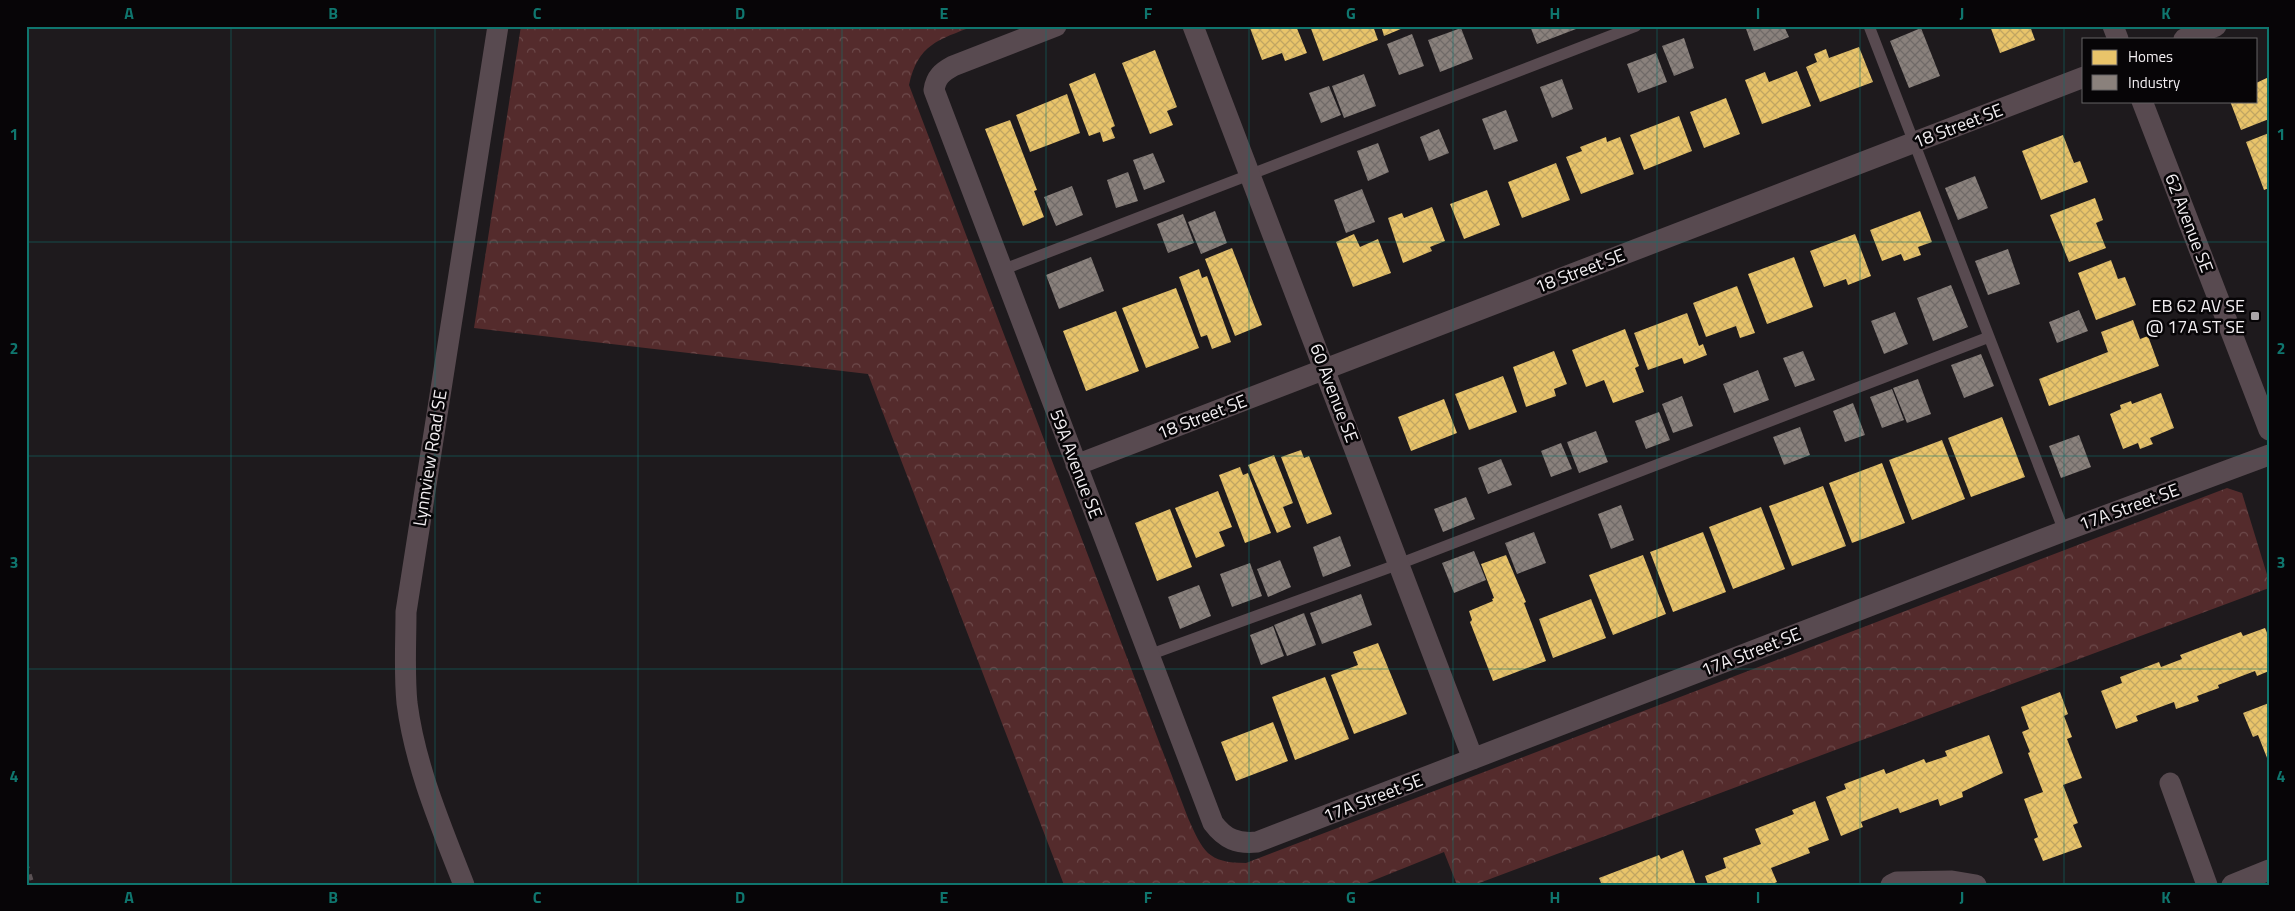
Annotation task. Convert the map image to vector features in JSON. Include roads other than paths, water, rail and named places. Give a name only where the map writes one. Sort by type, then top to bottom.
[{"type":"street","name":"Lynnview Road SE","points":[[464,885],[432,800],[419,759],[408,704],[406,612],[498,26]]},
{"type":"street","name":"59A Avenue SE","points":[[1056,26],[953,66],[944,71],[936,80],[934,90],[1213,823],[1221,833],[1232,841]]},
{"type":"street","name":"60 Avenue SE","points":[[1193,26],[1252,174],[1324,369],[1474,759]]},
{"type":"street","points":[[2113,26],[2118,38]]},
{"type":"street","points":[[2186,38],[2216,26]]},
{"type":"street","name":"18 Street SE","points":[[1076,465],[2082,78]]},
{"type":"street","name":"62 Avenue SE","points":[[2142,102],[2269,430]]},
{"type":"street","name":"17A Street SE","points":[[1232,841],[1244,843],[1257,842],[2064,531],[2269,455]]},
{"type":"street","points":[[2170,783],[2206,885]]},
{"type":"street","points":[[2232,885],[2269,870]]},
{"type":"street","points":[[1891,885],[1897,882],[1952,881],[1976,885]]},
{"type":"lane","points":[[1002,270],[1636,26]]},
{"type":"lane","points":[[1869,26],[2064,531]]},
{"type":"lane","points":[[1149,656],[1399,564],[1989,337]]},
{"type":"railway","points":[[26,863],[33,885]]},
{"type":"place","name":"EB 62 AV SE @ 17A ST SE","points":[[2255,316]]}]
